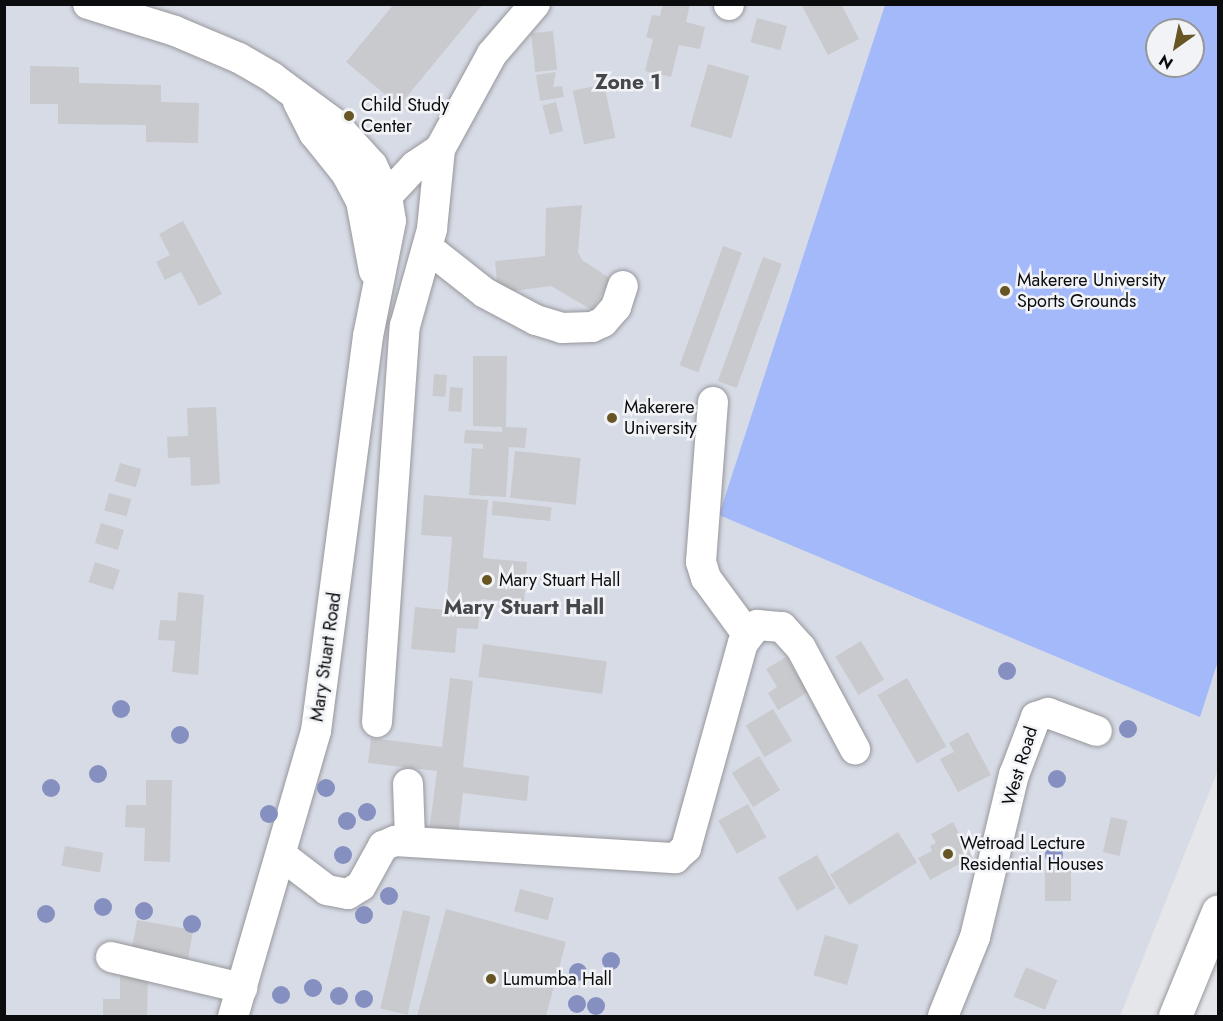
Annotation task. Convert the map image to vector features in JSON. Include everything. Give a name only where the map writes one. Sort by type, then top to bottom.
[{"type":"main road","points":[[1175,1017],[1218,911]]},
{"type":"lane","name":"Mary Stuart Road","points":[[88,4],[175,31],[239,58],[296,97],[314,133],[359,169],[374,199],[377,289],[316,731],[233,1017]]},
{"type":"lane","points":[[377,722],[405,326],[428,248],[440,149],[492,54],[535,4]]},
{"type":"lane","points":[[374,199],[414,166],[440,149]]},
{"type":"lane","points":[[359,169],[414,166]]},
{"type":"lane","points":[[428,248],[502,303],[562,328],[592,327],[603,322],[616,308],[623,286]]},
{"type":"lane","points":[[714,402],[701,562],[706,578],[747,634]]},
{"type":"lane","points":[[281,855],[327,890],[348,894],[361,886],[383,846],[410,839],[675,858],[689,839],[747,634],[757,625],[782,627],[791,637],[818,675],[855,749]]},
{"type":"lane","name":"West Road","points":[[943,1017],[975,937],[1014,775],[1036,717],[1048,713],[1097,730]]},
{"type":"lane","points":[[408,784],[410,839]]},
{"type":"lane","points":[[111,957],[242,988]]},
{"type":"shaded area","name":"Makerere University","points":[[5,5],[1218,5],[1218,770],[1120,1016],[5,1016]]},
{"type":"shaded area","name":"Makerere University Sports Grounds","points":[[885,5],[1218,5],[1218,661],[1200,717],[719,515]]},
{"type":"building","points":[[394,4],[483,4],[399,106],[346,62]]},
{"type":"building","points":[[663,4],[690,4],[686,22],[705,27],[700,49],[679,45],[671,77],[645,71],[653,39],[646,37],[652,15],[660,16]]},
{"type":"building","points":[[801,4],[841,4],[859,39],[828,55]]},
{"type":"building","points":[[757,18],[787,26],[780,50],[751,42]]},
{"type":"building","points":[[553,31],[557,70],[535,72],[531,33]]},
{"type":"building","points":[[708,64],[749,76],[731,138],[690,126]]},
{"type":"building","points":[[30,66],[79,67],[79,83],[161,85],[161,102],[199,103],[198,143],[146,142],[146,125],[58,124],[58,104],[30,104]]},
{"type":"building","points":[[556,72],[553,87],[562,86],[564,97],[540,101],[536,75]]},
{"type":"building","points":[[604,84],[615,138],[584,144],[573,91]]},
{"type":"building","points":[[556,102],[563,131],[550,134],[542,105]]},
{"type":"building","points":[[582,205],[578,252],[582,260],[611,279],[592,310],[551,286],[498,293],[495,261],[545,256],[546,208]]},
{"type":"building","points":[[183,221],[222,294],[199,306],[181,272],[165,280],[156,262],[170,255],[159,234]]},
{"type":"building","points":[[723,246],[742,253],[698,372],[680,365]]},
{"type":"building","points":[[763,257],[782,264],[737,388],[718,381]]},
{"type":"building","points":[[473,356],[507,356],[506,427],[527,428],[525,448],[509,447],[506,497],[469,495],[472,448],[483,449],[483,444],[464,443],[465,430],[502,432],[502,427],[473,426]]},
{"type":"building","points":[[434,374],[447,375],[445,397],[432,396]]},
{"type":"building","points":[[450,387],[463,388],[461,412],[448,411]]},
{"type":"building","points":[[216,407],[220,484],[191,486],[190,457],[168,458],[167,437],[188,436],[187,408]]},
{"type":"building","points":[[515,451],[581,458],[576,505],[510,498]]},
{"type":"building","points":[[120,463],[141,469],[136,487],[115,481]]},
{"type":"building","points":[[109,493],[131,499],[127,516],[104,510]]},
{"type":"building","name":"Mary Stuart Hall","points":[[424,495],[488,500],[483,558],[527,562],[524,603],[481,599],[478,629],[457,628],[455,653],[411,649],[415,607],[446,610],[452,537],[421,535]]},
{"type":"building","points":[[493,501],[552,507],[550,521],[492,515]]},
{"type":"building","points":[[101,523],[124,530],[118,550],[95,543]]},
{"type":"building","points":[[95,562],[120,570],[113,590],[89,582]]},
{"type":"building","points":[[178,592],[204,595],[198,675],[172,672],[175,641],[158,640],[160,620],[176,621]]},
{"type":"building","points":[[861,641],[884,680],[858,695],[835,656]]},
{"type":"building","name":"Mary Stuart Hall","points":[[483,644],[607,661],[602,694],[478,677]]},
{"type":"building","points":[[786,657],[808,692],[778,710],[768,693],[777,687],[766,669]]},
{"type":"building","points":[[450,678],[473,681],[463,767],[529,776],[527,801],[463,793],[458,835],[429,832],[437,771],[368,763],[371,738],[442,747]]},
{"type":"building","points":[[907,678],[946,746],[917,763],[878,695]]},
{"type":"building","points":[[773,709],[792,741],[765,757],[746,725]]},
{"type":"building","points":[[968,732],[991,775],[958,792],[940,759],[954,752],[949,743]]},
{"type":"building","points":[[759,756],[780,790],[753,807],[732,773]]},
{"type":"building","points":[[146,780],[172,780],[170,862],[144,861],[145,828],[125,827],[126,805],[146,805]]},
{"type":"building","points":[[748,804],[766,837],[737,854],[718,820]]},
{"type":"building","points":[[1111,817],[1128,821],[1119,856],[1103,852]]},
{"type":"building","name":"Wetroad Lecture Residential Houses","points":[[953,822],[972,857],[930,880],[918,858],[932,851],[930,846],[936,843],[931,834]]},
{"type":"building","points":[[898,832],[917,863],[849,905],[830,874]]},
{"type":"building","points":[[65,846],[103,853],[100,872],[62,866]]},
{"type":"building","points":[[817,855],[836,888],[797,910],[778,878]]},
{"type":"building","points":[[1045,870],[1071,870],[1071,901],[1045,901]]},
{"type":"building","points":[[520,889],[554,898],[548,920],[514,911]]},
{"type":"building","name":"Lumumba Hall","points":[[446,909],[566,942],[546,1016],[417,1016]]},
{"type":"building","points":[[403,910],[430,916],[408,1015],[380,1008]]},
{"type":"building","points":[[137,920],[193,930],[187,965],[131,955]]},
{"type":"building","points":[[825,935],[859,945],[847,985],[813,975]]},
{"type":"building","points":[[1026,967],[1057,980],[1045,1010],[1013,996]]},
{"type":"building","points":[[120,974],[148,974],[147,1016],[103,1016],[103,999],[120,999]]},
{"type":"place","name":"Child Study Center","points":[[349,116]]},
{"type":"place","name":"Makerere University Sports Grounds","points":[[1005,291]]},
{"type":"place","name":"Makerere University","points":[[612,418]]},
{"type":"place","name":"Mary Stuart Hall","points":[[487,580]]},
{"type":"place","name":"Wetroad Lecture Residential Houses","points":[[948,854]]},
{"type":"place","name":"Lumumba Hall","points":[[491,979]]},
{"type":"district","name":"Zone 1","points":[[628,82]]},
{"type":"district","name":"Mary Stuart Hall","points":[[524,607]]}]
